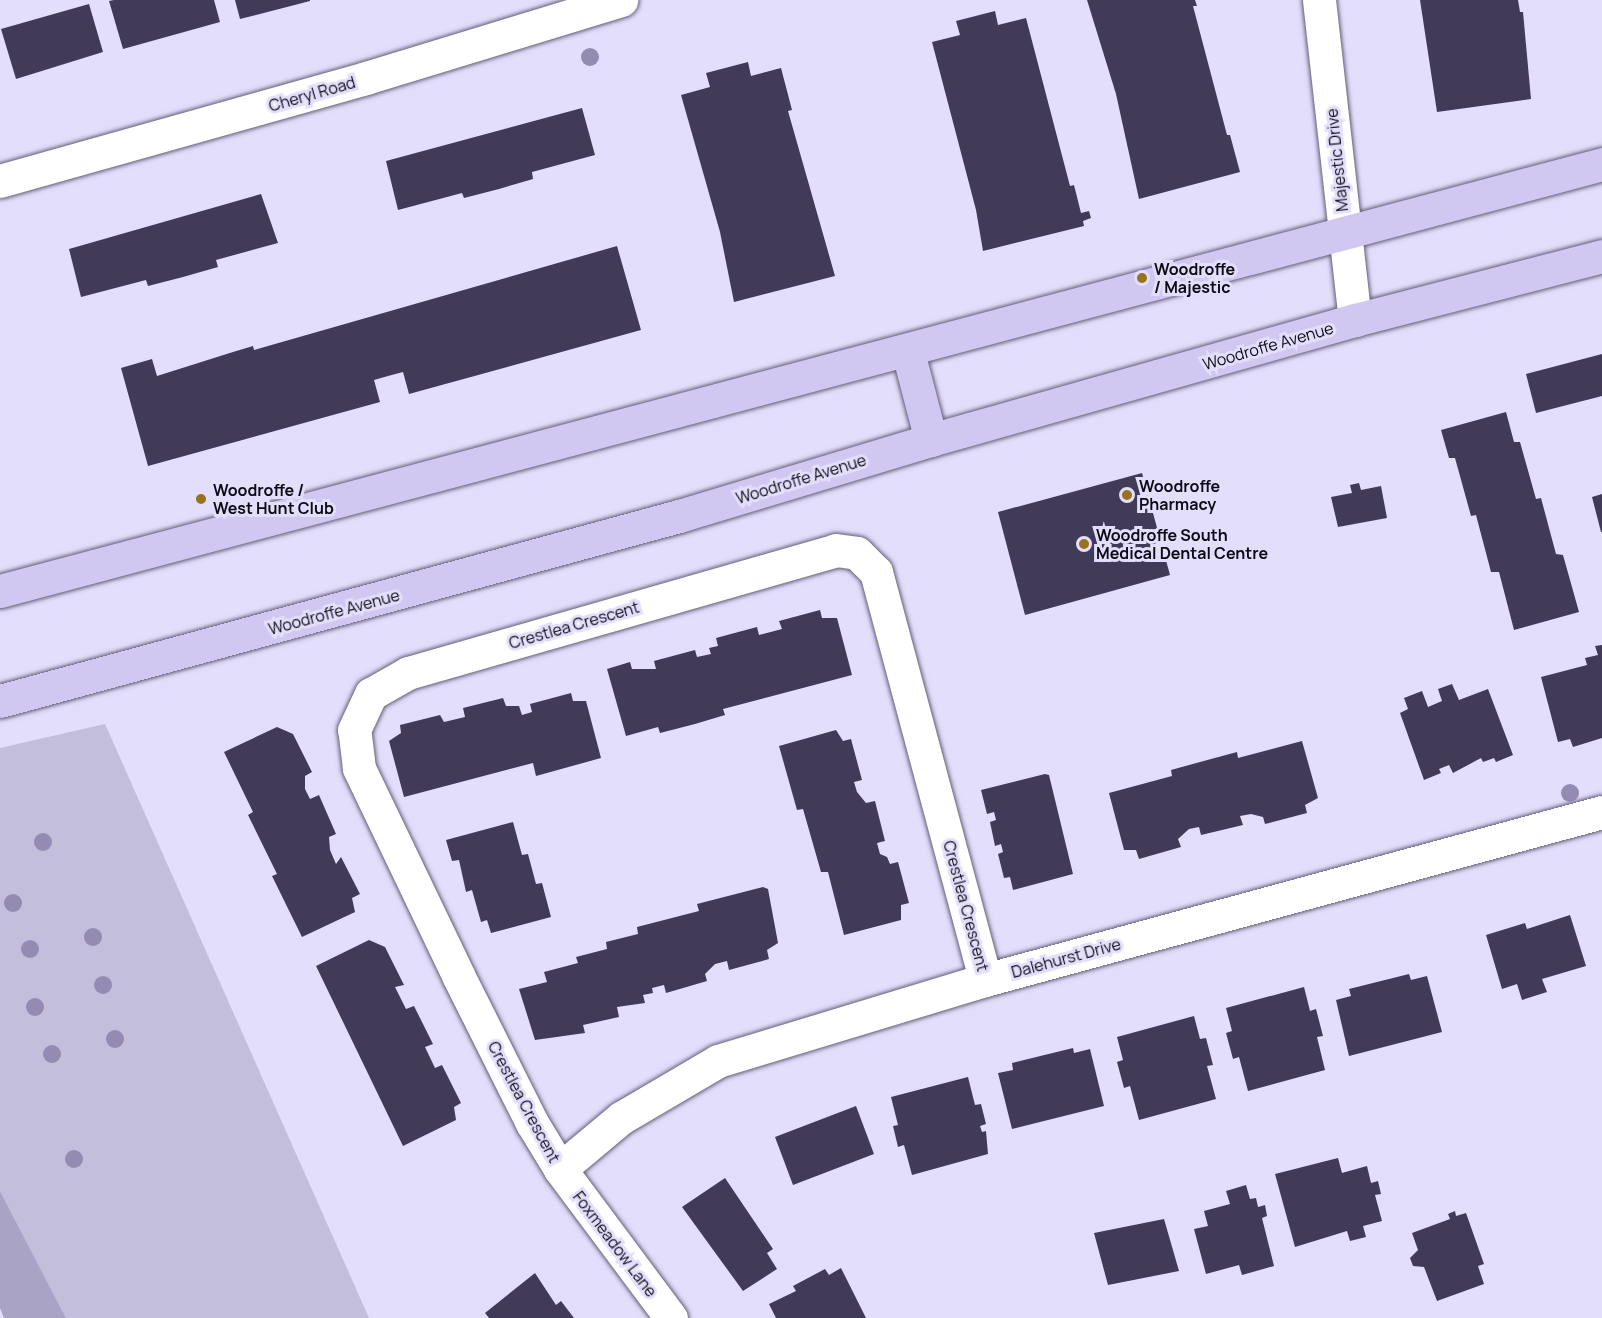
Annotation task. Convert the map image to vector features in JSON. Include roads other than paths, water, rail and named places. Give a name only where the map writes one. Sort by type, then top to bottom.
[{"type":"main road","points":[[0,591],[909,352],[1152,283],[1345,235],[1602,164]]},
{"type":"main road","name":"Woodroffe Avenue","points":[[0,701],[656,522],[931,440],[1354,320],[1602,256]]},
{"type":"main road","points":[[909,352],[931,440]]},
{"type":"street","name":"Cheryl Road","points":[[0,181],[366,78],[621,0]]},
{"type":"street","name":"Majestic Drive","points":[[1318,0],[1354,320]]},
{"type":"street","name":"Crestlea Crescent","points":[[560,1169],[480,1019],[359,768],[354,730],[371,694],[408,673],[836,550],[857,553],[876,572],[986,980]]},
{"type":"street","name":"Dalehurst Drive","points":[[560,1169],[621,1118],[707,1065],[986,980],[1602,812]]},
{"type":"street","name":"Foxmeadow Lane","points":[[560,1169],[671,1318]]},
{"type":"place","name":"Woodroffe / Majestic","points":[[1142,278]]},
{"type":"place","name":"Woodroffe Pharmacy","points":[[1127,495]]},
{"type":"place","name":"Woodroffe / West Hunt Club","points":[[201,499]]},
{"type":"place","name":"Woodroffe South Medical Dental Centre","points":[[1084,544]]}]
